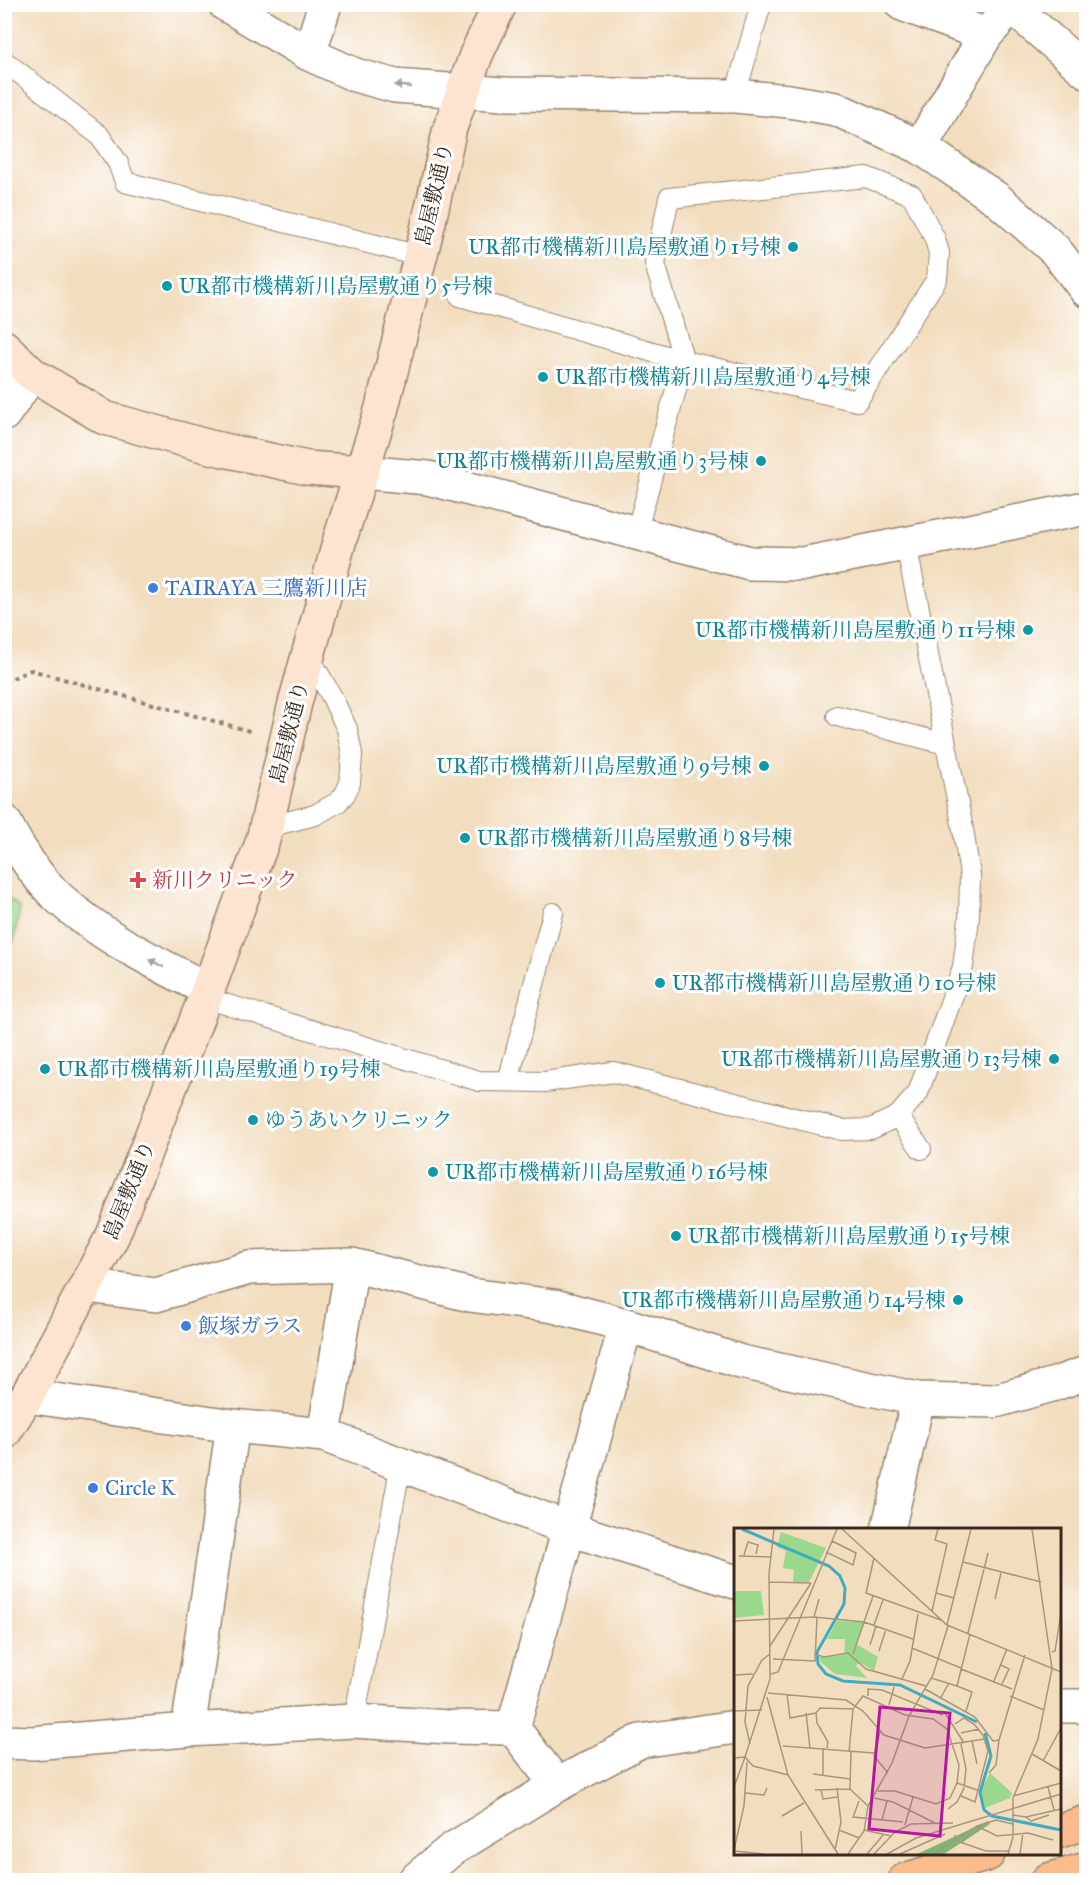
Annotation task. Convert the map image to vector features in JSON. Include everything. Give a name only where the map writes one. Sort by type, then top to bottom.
[{"type":"highway","points":[[1061,1830],[1086,1822]]},
{"type":"highway","points":[[905,1881],[984,1855]]},
{"type":"highway","points":[[1048,1881],[1086,1869]]},
{"type":"street","points":[[225,4],[309,54],[355,75],[395,86],[503,94],[735,96],[789,100],[836,109],[920,147],[997,199],[1055,250],[1086,291]]},
{"type":"street","points":[[309,54],[325,4]]},
{"type":"street","name":"島屋敷通り","points":[[4,1433],[27,1396],[113,1235],[207,994],[263,840],[308,655],[340,539],[381,411],[450,128],[461,92],[500,4]]},
{"type":"street","points":[[902,4],[986,35]]},
{"type":"street","points":[[920,147],[986,35],[1013,6],[1086,71]]},
{"type":"street","points":[[4,347],[32,374],[105,418],[210,447],[307,468],[428,478],[750,563],[802,564],[1086,508]]},
{"type":"street","points":[[4,414],[32,374]]},
{"type":"street","points":[[4,821],[24,854],[58,898],[109,936],[207,994]]},
{"type":"street","points":[[324,1435],[352,1265]]},
{"type":"street","points":[[87,1286],[156,1295],[249,1268],[352,1265],[470,1295],[554,1306],[626,1325],[741,1362],[918,1399],[995,1401],[1086,1373]]},
{"type":"street","points":[[513,1728],[626,1325]]},
{"type":"street","points":[[27,1396],[233,1426],[324,1435],[570,1529],[734,1582]]},
{"type":"street","points":[[888,1528],[918,1399]]},
{"type":"street","points":[[188,1730],[233,1426]]},
{"type":"street","points":[[1061,1706],[1086,1706]]},
{"type":"street","points":[[4,1742],[32,1743],[188,1730],[354,1721],[449,1727],[513,1728]]},
{"type":"street","points":[[415,1881],[451,1850],[557,1785],[640,1741],[734,1727]]},
{"type":"street","points":[[513,1728],[557,1785]]},
{"type":"lane","points":[[735,96],[761,4]]},
{"type":"lane","points":[[4,61],[99,135],[118,163],[125,182],[420,256]]},
{"type":"lane","points":[[460,296],[684,361],[857,401],[937,279],[939,253],[936,239],[912,195],[866,177],[669,198],[655,264],[684,361],[636,533]]},
{"type":"lane","points":[[207,994],[479,1080],[545,1082],[613,1072],[843,1130],[871,1129],[898,1116],[918,1093],[963,967],[969,918],[970,875],[906,543]]},
{"type":"lane","points":[[263,840],[279,824],[315,815],[338,802],[350,783],[352,754],[347,729],[333,697],[308,655]]},
{"type":"lane","points":[[837,716],[946,744]]},
{"type":"lane","points":[[508,1081],[553,913]]},
{"type":"lane","points":[[898,1116],[921,1149]]},
{"type":"lane","points":[[354,1721],[401,1463]]},
{"type":"lane","points":[[884,1881],[952,1864]]},
{"type":"path","points":[[4,682],[31,670],[286,741]]},
{"type":"green space","points":[[5,895],[20,908],[14,939],[5,959]]},
{"type":"place","name":"UR都市機構新川島屋敷通り1号棟","points":[[793,247]]},
{"type":"place","name":"UR都市機構新川島屋敷通り5号棟","points":[[167,286]]},
{"type":"place","name":"UR都市機構新川島屋敷通り4号棟","points":[[543,377]]},
{"type":"place","name":"UR都市機構新川島屋敷通り3号棟","points":[[761,461]]},
{"type":"place","name":"TAIRAYA 三鷹新川店","points":[[153,588]]},
{"type":"place","name":"UR都市機構新川島屋敷通り11号棟","points":[[1028,630]]},
{"type":"place","name":"UR都市機構新川島屋敷通り9号棟","points":[[764,766]]},
{"type":"place","name":"UR都市機構新川島屋敷通り8号棟","points":[[465,838]]},
{"type":"place","name":"新川クリニック","points":[[138,880]]},
{"type":"place","name":"UR都市機構新川島屋敷通り10号棟","points":[[660,983]]},
{"type":"place","name":"UR都市機構新川島屋敷通り13号棟","points":[[1054,1059]]},
{"type":"place","name":"UR都市機構新川島屋敷通り19号棟","points":[[45,1069]]},
{"type":"place","name":"ゆうあいクリニック","points":[[253,1120]]},
{"type":"place","name":"UR都市機構新川島屋敷通り16号棟","points":[[433,1172]]},
{"type":"place","name":"UR都市機構新川島屋敷通り15号棟","points":[[676,1236]]},
{"type":"place","name":"UR都市機構新川島屋敷通り14号棟","points":[[958,1300]]},
{"type":"place","name":"飯塚ガラス","points":[[186,1326]]},
{"type":"place","name":"Circle K","points":[[93,1488]]}]
